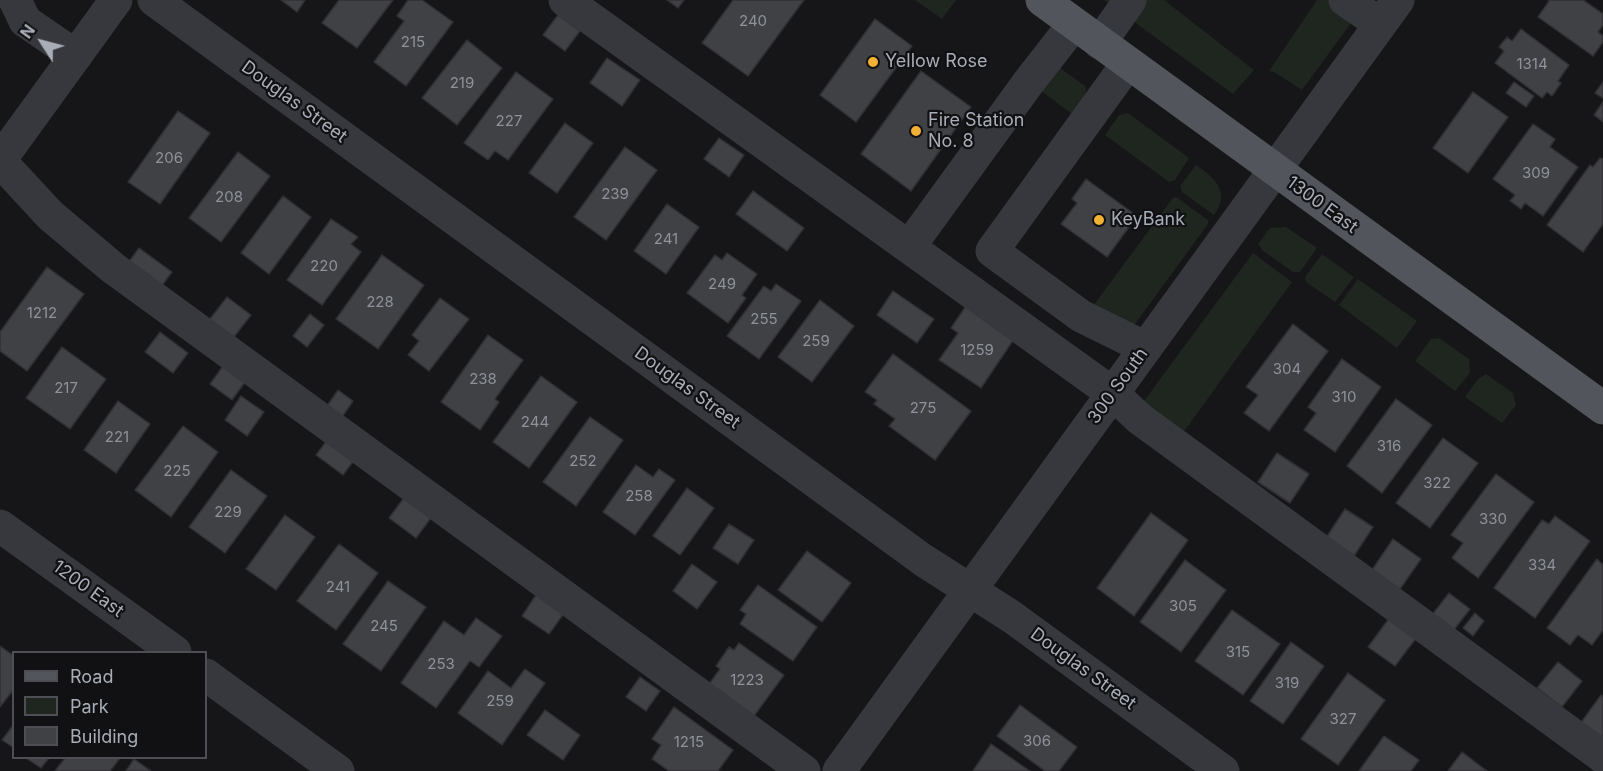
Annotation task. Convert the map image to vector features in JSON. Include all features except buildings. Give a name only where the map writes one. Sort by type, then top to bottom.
[{"type":"main road","name":"1300 East","points":[[1042,0],[1274,171],[1603,408]]},
{"type":"street","points":[[15,0],[25,21],[76,56]]},
{"type":"street","points":[[116,0],[0,161],[50,215],[113,268],[804,771]]},
{"type":"street","name":"Douglas Street","points":[[154,0],[916,555],[1012,617],[1223,771]]},
{"type":"street","points":[[565,0],[1112,393],[1140,419],[1603,757]]},
{"type":"street","points":[[1100,43],[1130,0]]},
{"type":"street","points":[[1345,0],[1389,12]]},
{"type":"street","name":"300 South","points":[[839,771],[1389,12]]},
{"type":"street","points":[[909,247],[1028,83],[1074,24]]},
{"type":"street","points":[[1128,63],[992,251],[1081,316],[1146,348]]},
{"type":"street","name":"1200 East","points":[[0,526],[174,651]]},
{"type":"street","points":[[207,676],[338,771]]},
{"type":"green space","points":[[915,0],[956,0],[942,19]]},
{"type":"green space","points":[[1104,0],[1164,0],[1254,70],[1233,94]]},
{"type":"green space","points":[[1317,0],[1368,0],[1302,90],[1269,71]]},
{"type":"green space","points":[[1060,68],[1085,86],[1086,94],[1072,114],[1040,90]]},
{"type":"green space","points":[[1128,113],[1189,158],[1175,180],[1169,182],[1105,135],[1119,115]]},
{"type":"green space","points":[[1196,165],[1215,180],[1221,192],[1219,207],[1214,215],[1182,192],[1180,186]]},
{"type":"green space","points":[[1176,197],[1208,220],[1208,224],[1135,324],[1130,326],[1093,306],[1172,199]]},
{"type":"green space","points":[[1286,227],[1317,248],[1300,272],[1293,272],[1262,250],[1258,244],[1270,228]]},
{"type":"green space","points":[[1253,253],[1292,282],[1180,437],[1141,405]]},
{"type":"green space","points":[[1322,254],[1354,277],[1335,302],[1306,282],[1305,277]]},
{"type":"green space","points":[[1358,279],[1417,321],[1397,348],[1339,305]]},
{"type":"green space","points":[[1439,338],[1469,359],[1470,373],[1455,391],[1415,361],[1431,339]]},
{"type":"green space","points":[[1486,374],[1513,393],[1516,405],[1502,423],[1465,397],[1478,379]]},
{"type":"place","name":"Yellow Rose","points":[[873,62]]},
{"type":"place","name":"Fire Station No. 8","points":[[916,131]]},
{"type":"place","name":"KeyBank","points":[[1099,220]]}]
